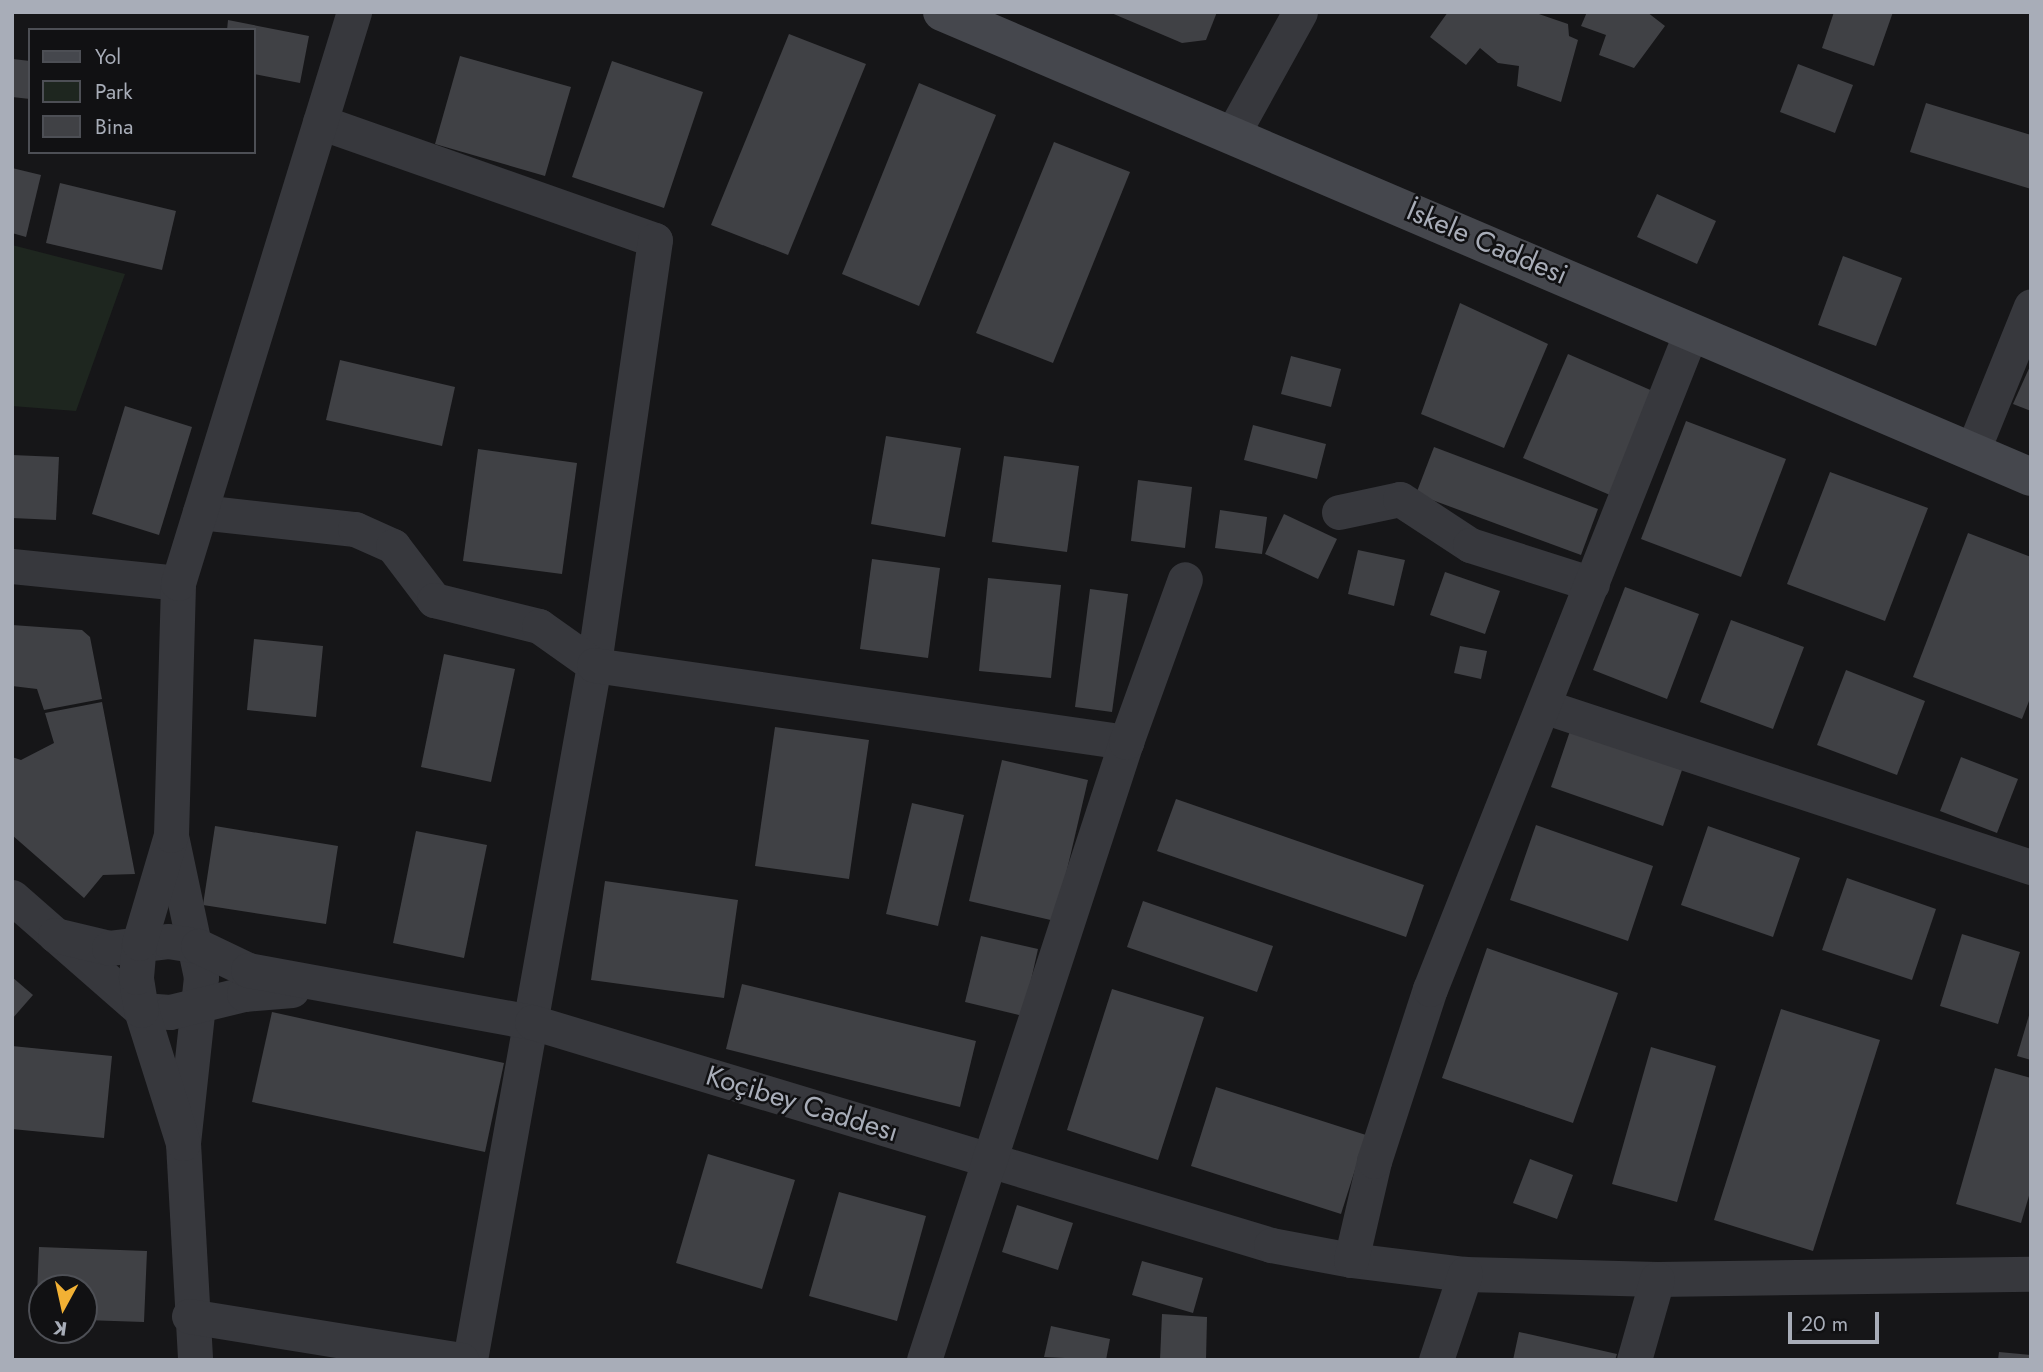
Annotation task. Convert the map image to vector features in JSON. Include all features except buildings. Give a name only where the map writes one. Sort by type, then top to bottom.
[{"type":"main road","name":"İskele Caddesi","points":[[942,12],[1233,133],[2031,477]]},
{"type":"street","points":[[183,1143],[141,1010],[139,943],[171,835],[178,583],[354,12]]},
{"type":"street","points":[[1233,133],[1300,12]]},
{"type":"street","points":[[320,121],[655,240],[594,665],[470,1360]]},
{"type":"street","points":[[1972,452],[2031,306]]},
{"type":"street","points":[[1351,1260],[1374,1161],[1430,989],[1691,332]]},
{"type":"street","points":[[1339,512],[1400,499],[1470,545],[1592,584]]},
{"type":"street","points":[[200,512],[355,529],[393,546],[434,600],[540,626],[594,665],[1126,743]]},
{"type":"street","points":[[12,566],[178,583]]},
{"type":"street","points":[[925,1360],[1126,743],[1185,579]]},
{"type":"street","points":[[1543,706],[2031,867]]},
{"type":"street","points":[[171,835],[198,946],[198,1007],[183,1143],[189,1317],[195,1360]]},
{"type":"street","points":[[12,897],[141,1010]]},
{"type":"street","points":[[55,935],[109,948],[139,943],[198,946]]},
{"type":"street","name":"Koçibey Caddesı","points":[[198,946],[248,970],[327,987],[532,1022],[1271,1245],[1351,1260],[1465,1274],[1657,1279],[2031,1274]]},
{"type":"street","name":"Koçibey Caddesı","points":[[141,1010],[198,1007],[244,994],[327,987]]},
{"type":"street","points":[[1436,1360],[1465,1274]]},
{"type":"street","points":[[1634,1360],[1657,1279]]},
{"type":"street","points":[[189,1317],[461,1360]]},
{"type":"green space","points":[[12,245],[125,274],[76,411],[12,406]]}]
